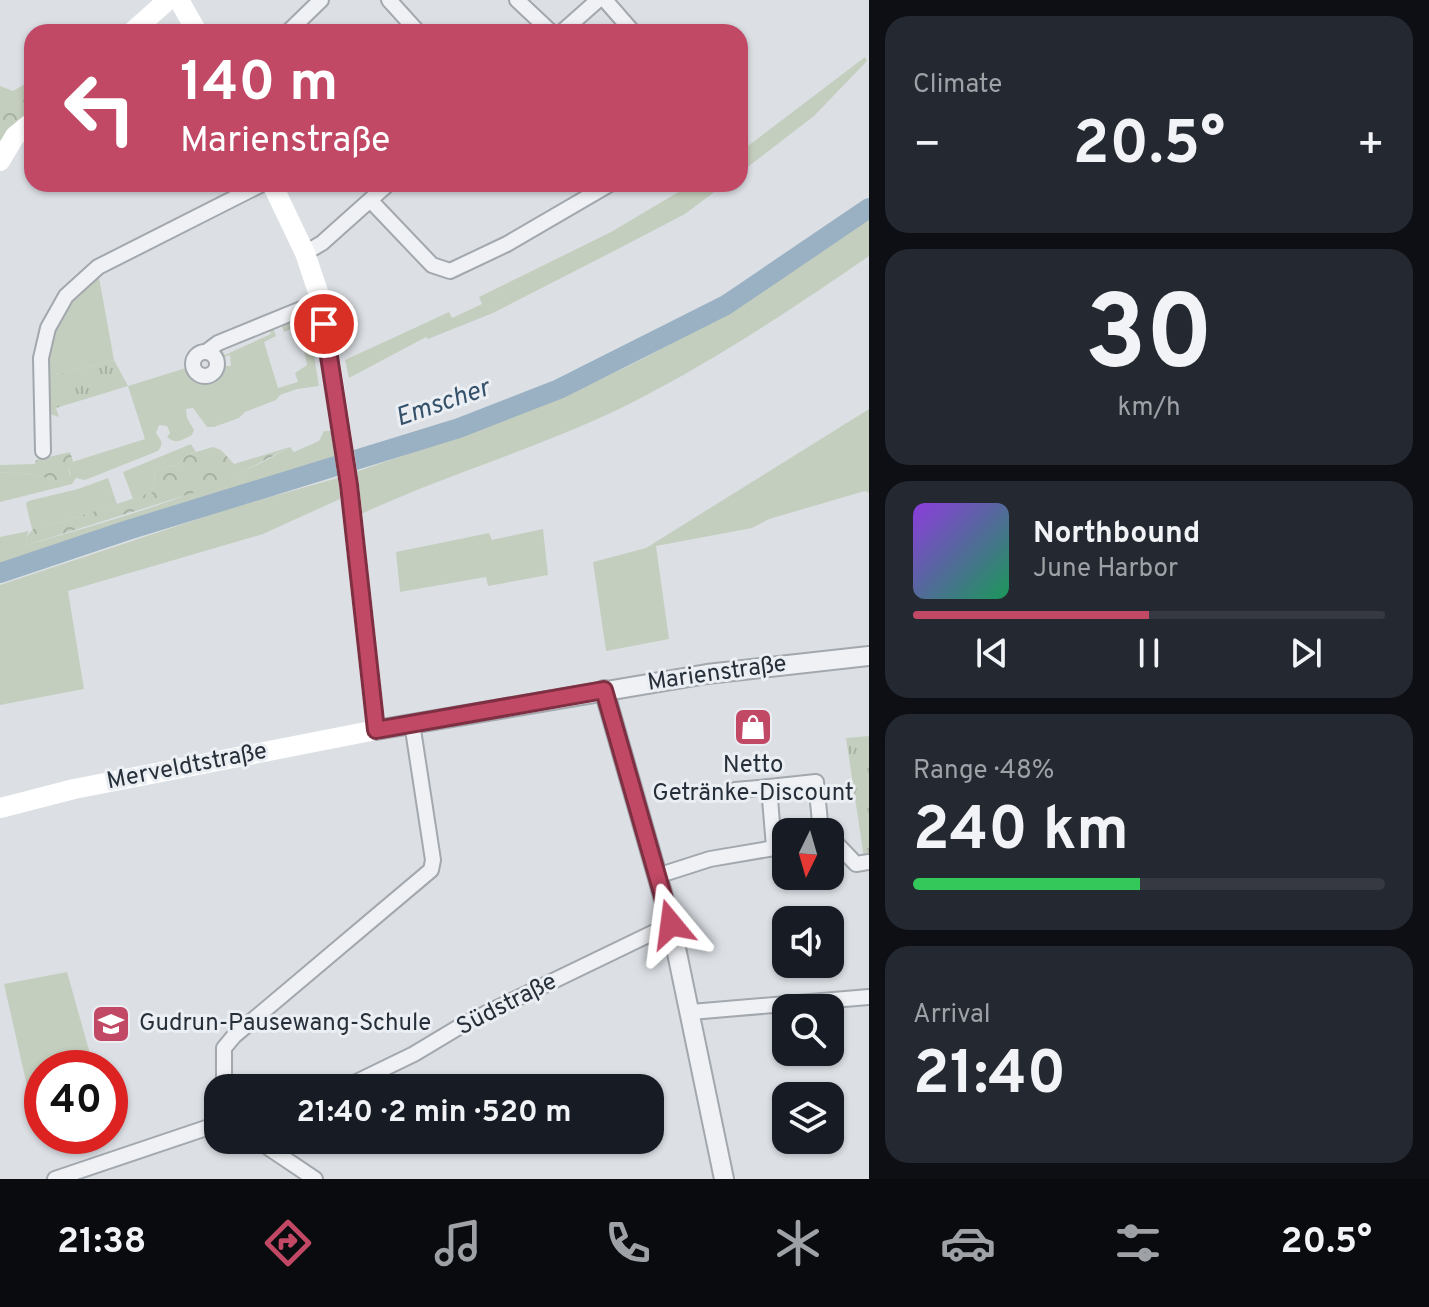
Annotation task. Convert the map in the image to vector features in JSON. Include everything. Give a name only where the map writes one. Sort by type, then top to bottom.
[{"type":"main road","points":[[141,24],[168,0]]},
{"type":"main road","points":[[179,0],[192,24]]},
{"type":"main road","points":[[0,161],[15,136],[24,129]]},
{"type":"main road","points":[[276,192],[305,253],[321,301],[346,465],[376,730]]},
{"type":"main road","name":"Merveldtstraße","points":[[0,808],[74,789],[376,730]]},
{"type":"street","points":[[300,24],[321,0]]},
{"type":"street","points":[[389,0],[411,24]]},
{"type":"street","points":[[517,0],[542,24]]},
{"type":"street","points":[[571,24],[598,0]]},
{"type":"street","points":[[605,0],[626,24]]},
{"type":"street","points":[[43,451],[41,358],[48,328],[66,296],[98,267],[246,192]]},
{"type":"street","points":[[305,253],[322,243],[380,192]]},
{"type":"street","points":[[371,201],[432,265],[450,271],[507,244],[596,192]]},
{"type":"street","points":[[206,352],[218,343],[321,301]]},
{"type":"street","name":"Marienstraße","points":[[376,730],[745,668],[869,656]]},
{"type":"street","points":[[604,690],[671,924],[724,1179]]},
{"type":"street","points":[[224,1074],[224,1048],[234,1036],[431,870],[433,860],[412,723]]},
{"type":"street","points":[[735,790],[816,782],[820,818]]},
{"type":"street","points":[[769,787],[775,818]]},
{"type":"street","points":[[657,876],[710,859],[772,848]]},
{"type":"street","points":[[844,851],[856,864],[869,862]]},
{"type":"street","name":"Südstraße","points":[[373,1074],[464,1024],[671,924]]},
{"type":"street","points":[[691,1012],[869,997]]},
{"type":"street","points":[[55,1179],[204,1129]]},
{"type":"street","points":[[278,1154],[315,1179]]},
{"type":"green space","points":[[865,57],[867,61],[814,116],[748,167],[748,146]]},
{"type":"green space","points":[[24,85],[24,119],[0,142],[0,86],[13,91]]},
{"type":"green space","points":[[678,192],[714,192],[685,214],[493,313],[428,339],[426,337],[349,378],[345,360],[449,312],[452,318],[482,304],[479,297],[611,232]]},
{"type":"green space","points":[[869,216],[869,256],[784,314],[696,368],[602,417],[359,515],[353,473],[536,407],[642,359],[729,309]]},
{"type":"green space","points":[[98,272],[114,360],[56,375],[59,417],[47,413],[49,346],[67,304]]},
{"type":"green space","points":[[307,312],[319,386],[280,395],[276,400],[245,412],[239,418],[214,427],[207,427],[193,408],[186,409],[194,430],[185,439],[170,439],[167,437],[170,433],[167,426],[159,425],[156,433],[161,443],[158,451],[85,480],[76,478],[72,484],[0,502],[0,472],[35,475],[65,483],[71,475],[68,468],[72,462],[145,439],[128,386],[186,368],[198,381],[211,381],[224,366],[231,366],[230,355],[221,358],[221,348],[225,355],[271,334],[268,327],[272,325],[276,336],[264,342],[278,388],[298,382],[295,373],[307,365],[303,334],[299,326],[284,332],[280,321]]},
{"type":"green space","points":[[114,360],[128,386],[56,408],[56,375]]},
{"type":"green space","points":[[869,409],[869,493],[865,491],[769,519],[752,528],[656,546],[669,639],[606,651],[593,562],[646,548]]},
{"type":"green space","points":[[324,431],[332,431],[339,460],[0,566],[0,537],[29,531],[27,545],[162,504],[227,479],[290,447],[294,452],[319,441]]},
{"type":"green space","points":[[191,444],[196,452],[186,455],[176,466],[163,467],[155,473],[153,492],[133,499],[123,472]]},
{"type":"green space","points":[[213,447],[221,450],[234,464],[290,447],[215,486],[27,545],[26,537],[34,528],[56,524],[153,492],[155,473],[163,467],[176,466],[186,455]]},
{"type":"green space","points":[[70,452],[73,461],[68,469],[71,477],[65,483],[35,475],[0,472],[0,465],[35,464],[36,460]]},
{"type":"green space","points":[[341,477],[344,500],[340,499],[263,534],[68,591],[84,689],[0,705],[0,585],[231,508]]},
{"type":"green space","points":[[108,478],[117,504],[32,529],[26,504],[28,501]]},
{"type":"green space","points":[[543,529],[548,575],[488,586],[486,577],[400,592],[396,552],[489,533],[492,540]]},
{"type":"green space","points":[[869,736],[869,858],[864,858],[846,738]]},
{"type":"green space","points":[[67,972],[89,1050],[24,1050],[24,1073],[4,984]]},
{"type":"waterway","name":"Emscher","points":[[0,573],[128,530],[459,428],[559,389],[726,305],[869,208]]},
{"type":"place","name":"Netto Getränke-Discount","points":[[753,727]]},
{"type":"place","name":"Gudrun-Pausewang-Schule","points":[[111,1024]]},
{"type":"route","points":[[324,324],[344,444],[376,730],[604,690],[671,924]]}]
